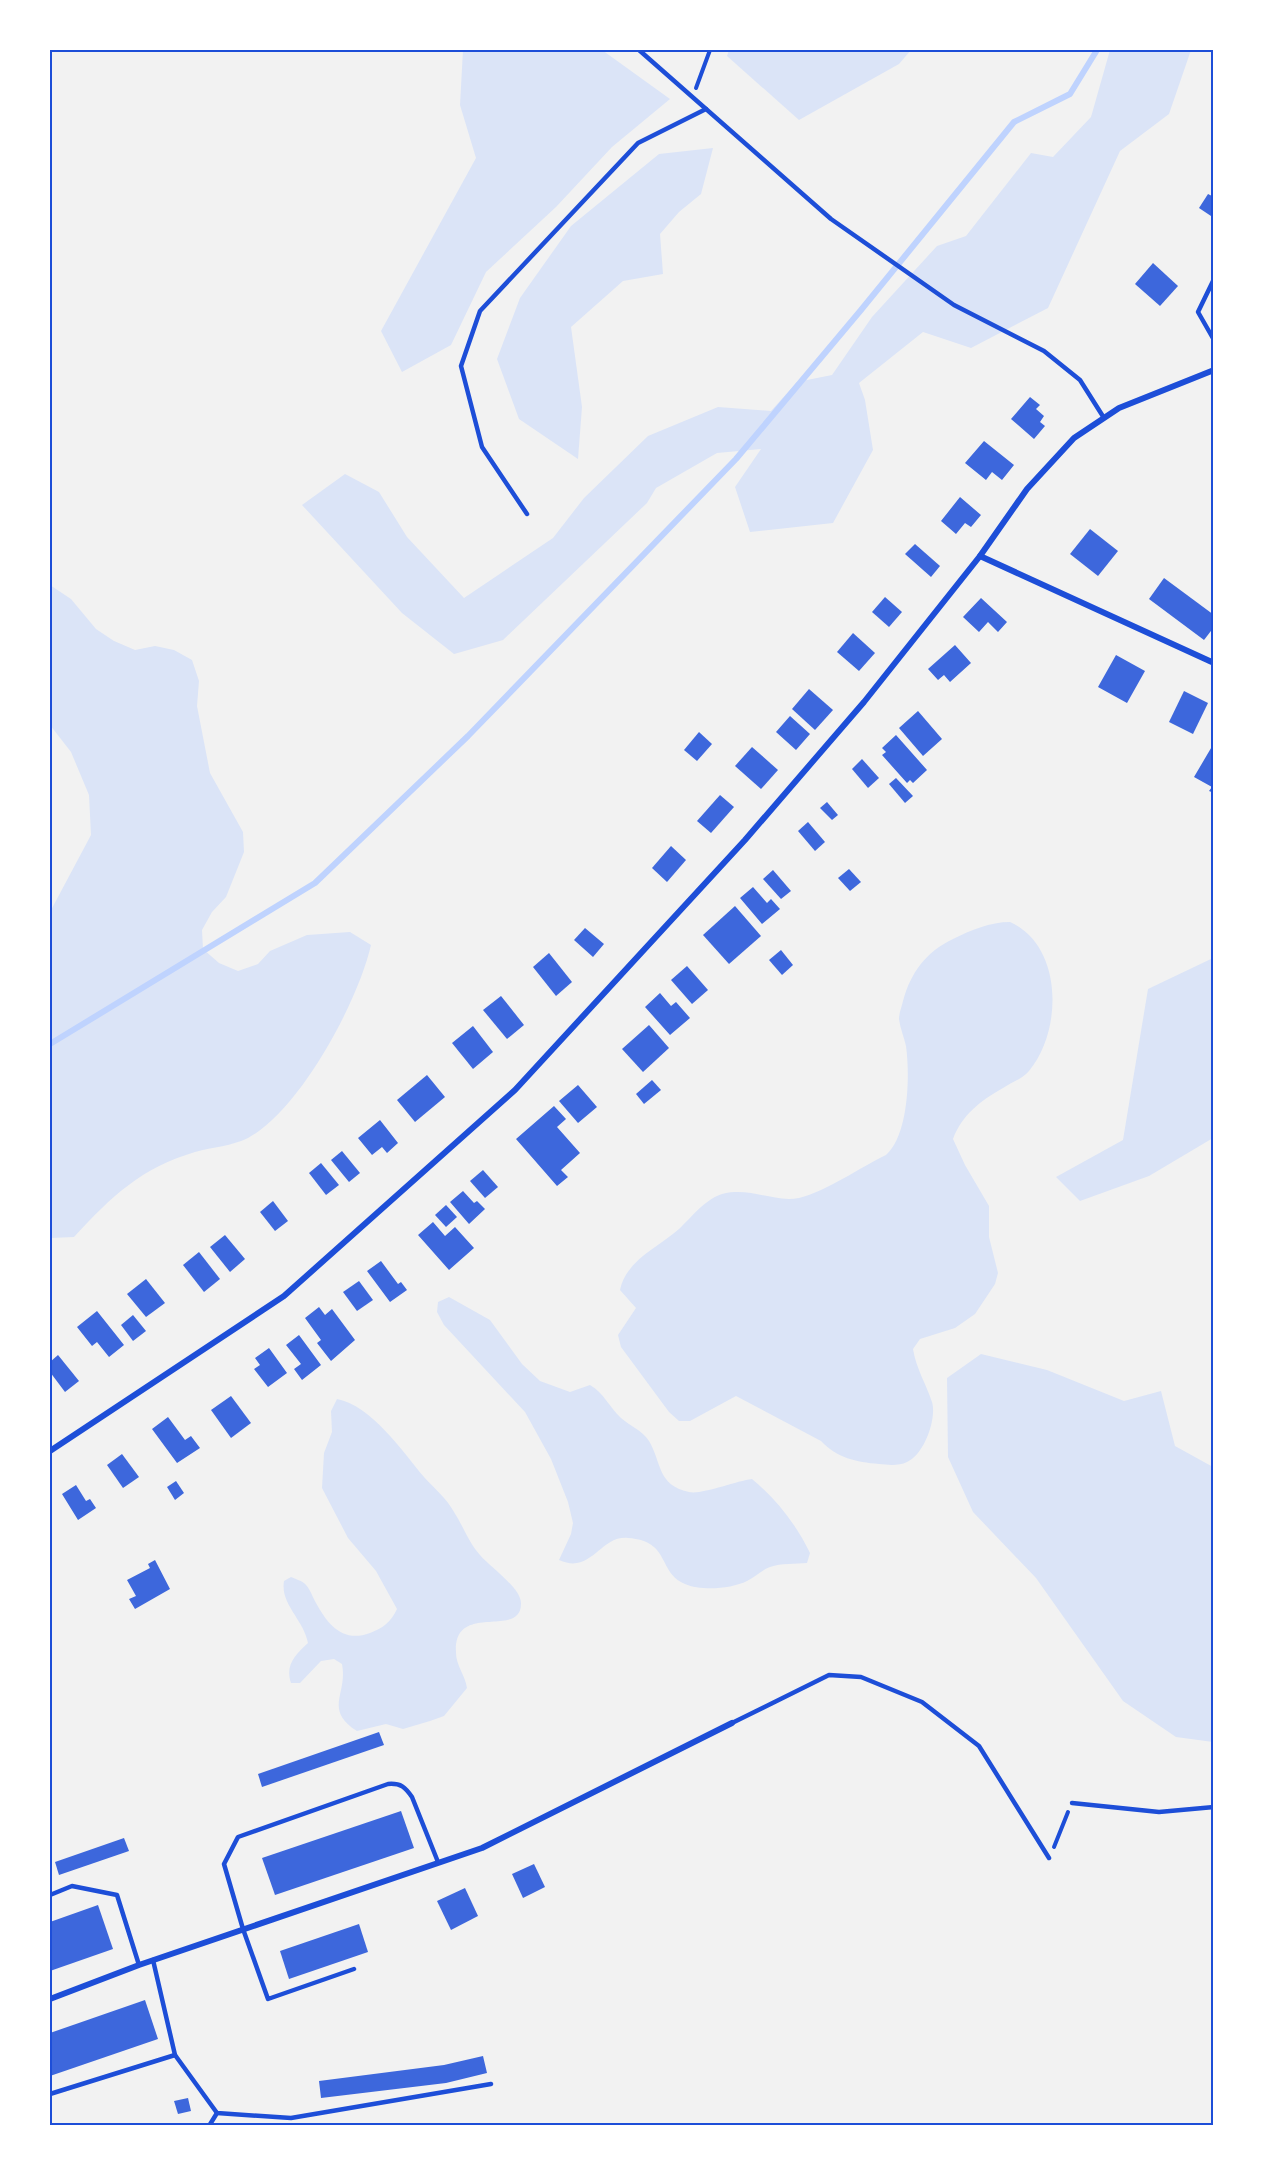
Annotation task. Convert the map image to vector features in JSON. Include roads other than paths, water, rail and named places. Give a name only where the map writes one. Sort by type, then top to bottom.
[{"type":"street","points":[[50,1451],[284,1296],[515,1090],[752,831],[864,702],[980,556],[1027,489],[1074,438],[1119,408],[1214,370]]},
{"type":"street","points":[[980,556],[1214,663]]},
{"type":"street","points":[[50,1999],[153,1960],[482,1848],[732,1723]]},
{"type":"lane","points":[[639,50],[831,219],[954,305],[1044,351],[1080,380],[1104,418]]},
{"type":"lane","points":[[527,514],[482,447],[461,366],[480,311],[638,143],[706,109]]},
{"type":"lane","points":[[1214,279],[1198,312],[1214,340]]},
{"type":"lane","points":[[732,1723],[829,1675],[861,1677],[922,1702],[979,1746],[1049,1858]]},
{"type":"lane","points":[[354,1969],[268,1999],[243,1929],[224,1864],[238,1837],[388,1784],[398,1783],[406,1788],[412,1797],[438,1862]]},
{"type":"lane","points":[[1072,1803],[1159,1812],[1214,1807]]},
{"type":"lane","points":[[50,1895],[72,1886],[117,1895],[139,1965]]},
{"type":"lane","points":[[153,1960],[175,2055],[217,2113]]},
{"type":"lane","points":[[50,2094],[175,2055]]},
{"type":"lane","points":[[217,2113],[291,2118],[491,2084]]},
{"type":"lane","points":[[209,2126],[217,2113]]},
{"type":"waterway","points":[[50,1044],[315,883],[468,736],[736,459],[1014,122],[1070,94],[1097,50]]}]
